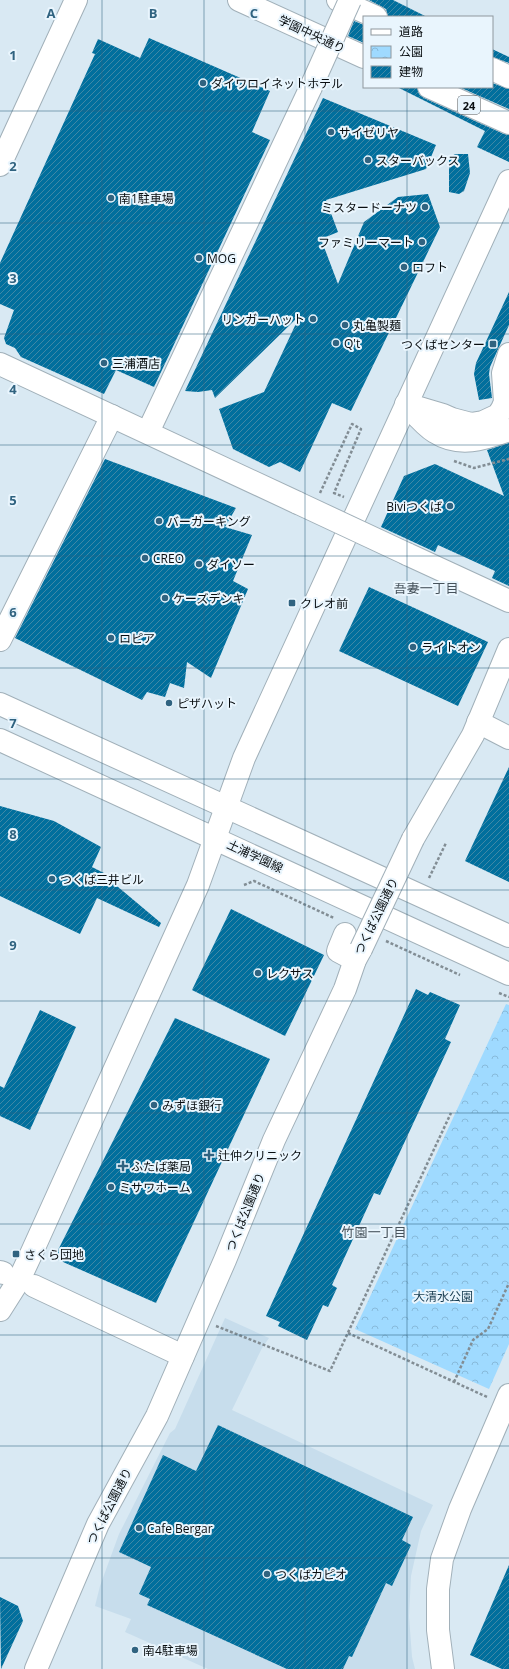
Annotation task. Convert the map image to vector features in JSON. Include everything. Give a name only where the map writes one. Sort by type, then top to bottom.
[{"type":"street","points":[[0,165],[76,0]]},
{"type":"street","name":"学園中央通り","points":[[239,0],[363,57]]},
{"type":"street","points":[[338,0],[374,16]]},
{"type":"street","points":[[148,432],[311,87],[350,0]]},
{"type":"street","points":[[493,69],[509,77]]},
{"type":"street","name":"24","points":[[431,88],[509,123]]},
{"type":"street","points":[[0,1310],[19,1280],[198,885],[244,758],[509,181]]},
{"type":"street","points":[[406,404],[471,424],[483,422],[498,415],[502,409],[504,402],[503,373],[508,361]]},
{"type":"street","points":[[0,364],[509,601]]},
{"type":"street","points":[[406,404],[435,432],[448,438],[464,441],[480,440],[509,430]]},
{"type":"street","points":[[0,640],[112,416]]},
{"type":"street","name":"つくば公園通り","points":[[36,1669],[98,1524],[157,1416],[226,1260],[274,1140],[345,989],[358,954],[413,839],[472,735],[509,650]]},
{"type":"street","points":[[0,704],[509,936]]},
{"type":"street","points":[[478,722],[509,738]]},
{"type":"street","name":"土浦学園線","points":[[0,740],[509,974]]},
{"type":"street","points":[[345,934],[338,951],[358,954]]},
{"type":"street","points":[[34,1286],[183,1356]]},
{"type":"street","points":[[443,1669],[438,1630],[438,1589],[442,1559],[499,1396]]},
{"type":"path","points":[[306,506],[352,424],[361,428],[334,492],[345,498]]},
{"type":"path","points":[[427,881],[446,842]]},
{"type":"path","points":[[199,1319],[330,1371],[451,1113]]},
{"type":"path","points":[[454,1382],[473,1340],[488,1329],[509,1283]]},
{"type":"path","points":[[348,1334],[454,1382],[499,1396]]},
{"type":"shaded area","points":[[225,1318],[269,1338],[262,1348],[232,1410],[433,1505],[421,1531],[411,1576],[409,1616],[412,1657],[415,1669],[208,1669],[125,1632],[131,1619],[95,1606],[100,1586],[119,1534],[170,1433],[175,1429]]},
{"type":"green space","name":"大清水公園","points":[[506,1004],[509,1005],[509,1344],[489,1389],[355,1329]]},
{"type":"building","points":[[369,0],[393,0],[425,16],[388,16],[386,9]]},
{"type":"building","points":[[354,21],[363,25],[363,43],[348,36]]},
{"type":"building","points":[[149,38],[270,91],[252,132],[270,140],[154,387],[116,370],[104,394],[21,357],[15,348],[6,344],[4,338],[14,310],[0,304],[0,263],[95,54],[92,53],[98,39],[140,58]]},
{"type":"building","points":[[493,49],[509,57],[509,63],[493,57]]},
{"type":"building","points":[[493,83],[509,89],[509,109],[461,88],[493,88]]},
{"type":"building","points":[[399,88],[417,88],[419,94],[424,98],[509,135],[509,162],[477,147],[485,131]]},
{"type":"building","points":[[323,98],[436,145],[426,169],[326,200],[338,232],[321,239],[338,284],[364,222],[398,197],[428,194],[440,227],[351,411],[332,403],[300,472],[280,462],[269,467],[233,449],[219,409],[264,392],[300,315],[215,398],[212,390],[198,392],[185,391]]},
{"type":"building","points":[[455,154],[468,154],[470,173],[464,191],[459,194],[449,192],[449,158]]},
{"type":"building","name":"つくばセンター","points":[[509,292],[509,325],[490,367],[489,374],[492,398],[479,400],[474,374],[476,363]]},
{"type":"building","name":"Biviつくば","points":[[509,443],[509,586],[492,578],[495,571],[438,545],[435,552],[381,527],[404,476],[435,464],[504,496],[487,450]]},
{"type":"building","name":"CREO","points":[[105,459],[236,508],[225,527],[252,535],[233,581],[248,589],[211,678],[187,662],[184,688],[170,683],[165,697],[147,692],[142,700],[15,638]]},
{"type":"building","name":"ライトオン","points":[[369,587],[488,642],[458,706],[339,651]]},
{"type":"building","points":[[509,767],[509,882],[465,861]]},
{"type":"building","name":"つくば三井ビル","points":[[0,806],[54,821],[101,847],[92,867],[106,874],[105,876],[161,923],[159,927],[97,898],[80,934],[0,896]]},
{"type":"building","name":"レクサス","points":[[231,909],[324,955],[285,1036],[192,990]]},
{"type":"building","points":[[416,989],[428,995],[430,992],[460,1005],[445,1039],[451,1042],[380,1195],[374,1193],[332,1285],[337,1288],[328,1307],[323,1305],[307,1340],[278,1326],[280,1322],[266,1316]]},
{"type":"building","points":[[40,1010],[76,1027],[30,1130],[0,1116],[0,1086],[4,1088]]},
{"type":"building","points":[[175,1018],[270,1059],[156,1303],[54,1258]]},
{"type":"building","name":"つくばカピオ","points":[[218,1425],[413,1517],[402,1540],[411,1545],[392,1586],[386,1583],[352,1657],[349,1656],[343,1669],[287,1669],[147,1605],[150,1599],[139,1594],[151,1567],[119,1552],[163,1455],[196,1471]]},
{"type":"building","points":[[509,1565],[509,1669],[502,1669],[470,1655]]},
{"type":"building","points":[[0,1597],[18,1606],[23,1621],[1,1669]]},
{"type":"place","name":"ダイワロイネットホテル","points":[[203,83]]},
{"type":"place","name":"サイゼリヤ","points":[[331,132]]},
{"type":"place","name":"スターバックス","points":[[368,160]]},
{"type":"place","name":"南1駐車場","points":[[111,198]]},
{"type":"place","name":"ミスタードーナツ","points":[[425,207]]},
{"type":"place","name":"ファミリーマート","points":[[422,242]]},
{"type":"place","name":"MOG","points":[[199,258]]},
{"type":"place","name":"ロフト","points":[[404,267]]},
{"type":"place","name":"リンガーハット","points":[[313,319]]},
{"type":"place","name":"丸亀製麺","points":[[345,325]]},
{"type":"place","name":"Q't","points":[[336,343]]},
{"type":"place","name":"つくばセンター","points":[[493,344]]},
{"type":"place","name":"三浦酒店","points":[[104,363]]},
{"type":"place","name":"Biviつくば","points":[[450,506]]},
{"type":"place","name":"バーガーキング","points":[[159,521]]},
{"type":"place","name":"CREO","points":[[145,558]]},
{"type":"place","name":"ダイソー","points":[[199,564]]},
{"type":"place","name":"ケーズデンキ","points":[[165,598]]},
{"type":"place","name":"クレオ前","points":[[292,603]]},
{"type":"place","name":"ロピア","points":[[111,638]]},
{"type":"place","name":"ライトオン","points":[[413,647]]},
{"type":"place","name":"ピザハット","points":[[169,703]]},
{"type":"place","name":"つくば三井ビル","points":[[52,879]]},
{"type":"place","name":"レクサス","points":[[258,973]]},
{"type":"place","name":"みずほ銀行","points":[[154,1105]]},
{"type":"place","name":"辻仲クリニック","points":[[209,1155]]},
{"type":"place","name":"ふたば薬局","points":[[123,1166]]},
{"type":"place","name":"ミサワホーム","points":[[111,1187]]},
{"type":"place","name":"さくら団地","points":[[16,1254]]},
{"type":"place","name":"Cafe Bergar","points":[[139,1528]]},
{"type":"place","name":"つくばカピオ","points":[[267,1574]]},
{"type":"place","name":"南4駐車場","points":[[135,1650]]},
{"type":"district","name":"吾妻一丁目","points":[[426,588]]},
{"type":"district","name":"竹園一丁目","points":[[374,1232]]}]
